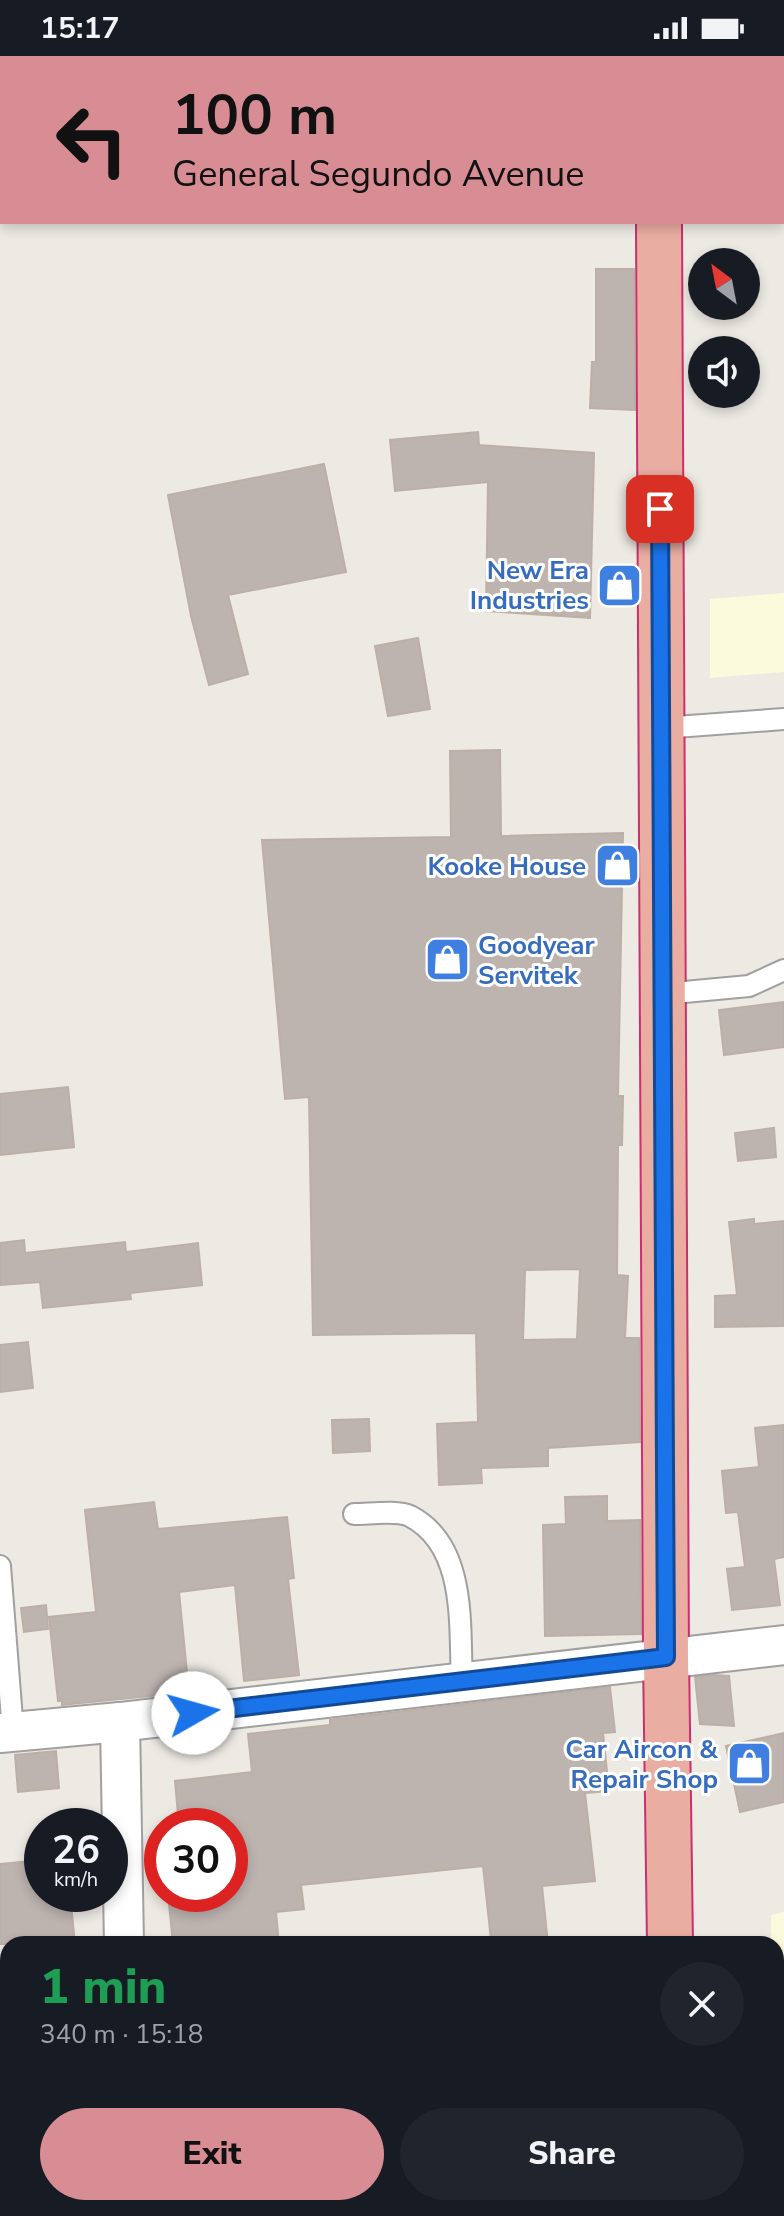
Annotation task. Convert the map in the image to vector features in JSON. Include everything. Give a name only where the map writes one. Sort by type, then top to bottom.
[{"type":"highway","points":[[659,224],[670,1936]]},
{"type":"street","points":[[6,1732],[120,1722],[784,1645]]},
{"type":"street","points":[[120,1722],[124,1936]]},
{"type":"lane","points":[[662,728],[784,719]]},
{"type":"lane","points":[[663,994],[749,986],[784,970]]},
{"type":"lane","points":[[354,1514],[408,1515],[432,1532],[451,1563],[457,1594],[462,1682]]},
{"type":"lane","points":[[0,1566],[6,1732]]},
{"type":"shaded area","points":[[784,593],[784,672],[710,678],[710,599]]},
{"type":"shaded area","points":[[784,1912],[784,1936],[771,1936],[771,1915]]},
{"type":"building","points":[[596,269],[634,269],[635,410],[590,408],[592,362],[596,362]]},
{"type":"building","points":[[478,432],[479,445],[594,453],[590,618],[486,611],[488,482],[395,491],[390,440]]},
{"type":"building","points":[[324,464],[346,572],[228,595],[248,674],[209,685],[191,616],[168,495]]},
{"type":"building","points":[[418,638],[430,709],[388,716],[375,646]]},
{"type":"building","points":[[500,750],[501,836],[623,833],[618,1096],[623,1096],[622,1145],[618,1145],[617,1275],[628,1276],[625,1338],[639,1338],[640,1442],[548,1448],[548,1466],[481,1468],[482,1483],[439,1485],[437,1424],[478,1422],[476,1333],[313,1335],[309,1097],[285,1099],[262,840],[451,837],[450,751]],"holes":[[[580,1269],[577,1339],[523,1340],[525,1270]]]},
{"type":"building","points":[[784,1002],[784,1047],[724,1055],[719,1010]]},
{"type":"building","points":[[68,1087],[74,1147],[0,1155],[0,1094]]},
{"type":"building","points":[[774,1128],[776,1157],[738,1161],[735,1133]]},
{"type":"building","points":[[754,1219],[754,1224],[784,1221],[784,1326],[715,1327],[715,1296],[737,1295],[729,1222]]},
{"type":"building","points":[[24,1240],[25,1253],[125,1242],[126,1252],[198,1243],[202,1285],[130,1293],[131,1299],[43,1308],[40,1282],[0,1285],[0,1243]]},
{"type":"building","points":[[28,1342],[33,1388],[0,1392],[0,1345]]},
{"type":"building","points":[[369,1419],[370,1451],[333,1453],[332,1420]]},
{"type":"building","points":[[784,1425],[784,1557],[774,1559],[780,1605],[732,1610],[727,1569],[745,1567],[738,1512],[726,1513],[722,1471],[759,1467],[755,1428]]},
{"type":"building","points":[[607,1496],[607,1521],[640,1520],[641,1634],[545,1636],[543,1525],[566,1524],[565,1497]]},
{"type":"building","points":[[154,1502],[158,1529],[287,1517],[294,1578],[288,1579],[299,1675],[244,1681],[235,1585],[179,1592],[189,1692],[62,1705],[62,1701],[58,1701],[49,1617],[96,1612],[85,1510]]},
{"type":"building","points":[[46,1605],[48,1629],[24,1632],[21,1608]]},
{"type":"building","points":[[729,1676],[734,1726],[700,1724],[695,1677]]},
{"type":"building","points":[[610,1687],[615,1732],[603,1733],[609,1791],[585,1793],[595,1881],[542,1886],[547,1936],[491,1936],[483,1866],[301,1885],[304,1909],[276,1912],[278,1936],[172,1936],[170,1912],[248,1912],[248,1808],[177,1808],[175,1781],[252,1772],[248,1734],[330,1725],[330,1720]]},
{"type":"building","points":[[784,1733],[784,1802],[740,1812],[726,1746]]},
{"type":"building","points":[[56,1751],[59,1788],[18,1792],[15,1755]]},
{"type":"building","points":[[24,1862],[24,1912],[72,1912],[74,1936],[0,1936],[0,1864]]},
{"type":"place","name":"New Era Industries","points":[[620,585]]},
{"type":"place","name":"Kooke House","points":[[617,866]]},
{"type":"place","name":"Goodyear Servitek","points":[[447,960]]},
{"type":"place","name":"Car Aircon & Repair Shop","points":[[749,1764]]},
{"type":"route","points":[[193,1713],[666,1657],[660,509]]}]
